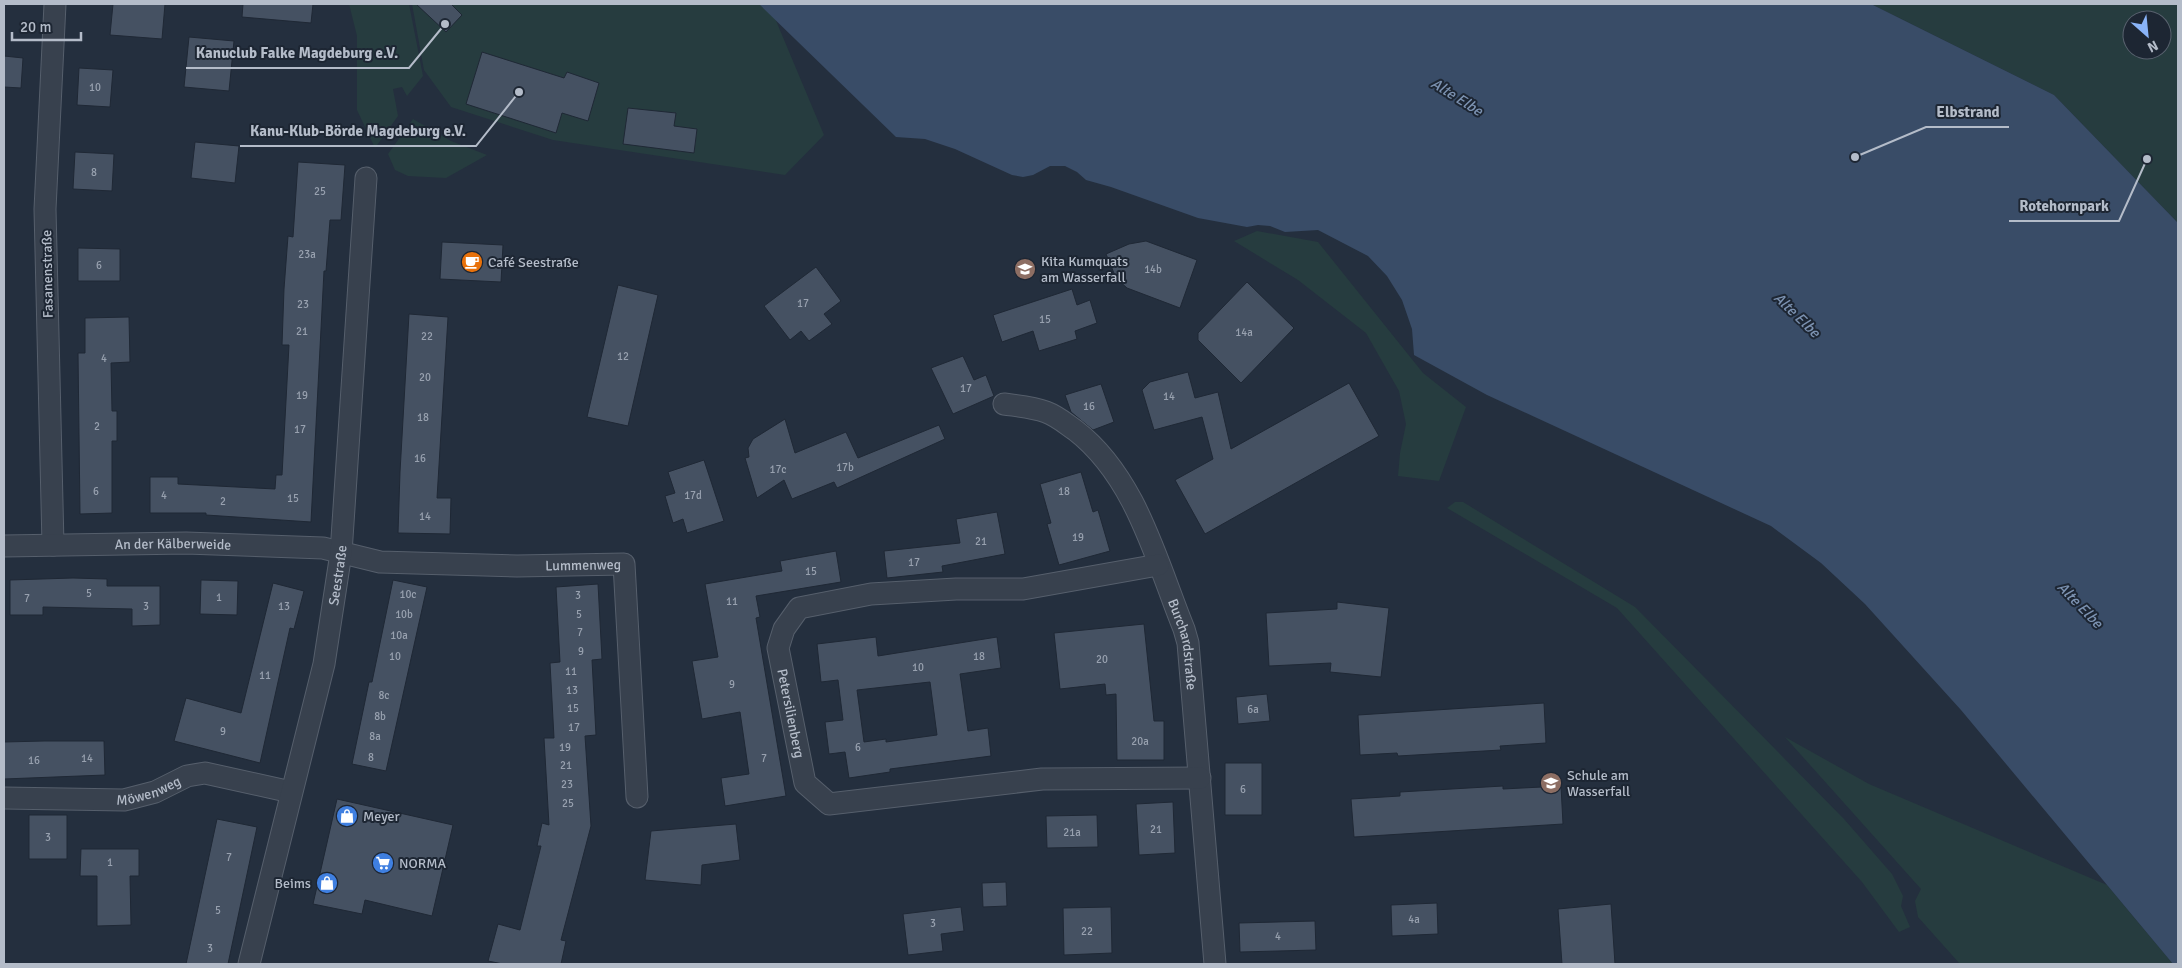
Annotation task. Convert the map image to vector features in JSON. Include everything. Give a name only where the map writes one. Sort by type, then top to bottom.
[{"type":"street","name":"Fasanenstraße","points":[[53,545],[46,209],[54,4]]},
{"type":"street","name":"Seestraße","points":[[249,964],[324,664],[341,554],[366,178]]},
{"type":"street","name":"Burchardstraße","points":[[1004,404],[1045,412],[1057,417],[1096,447],[1122,482],[1158,565],[1188,643],[1215,964]]},
{"type":"street","name":"An der Kälberweide","points":[[4,546],[186,543],[323,548],[341,554]]},
{"type":"street","name":"Lummenweg","points":[[341,554],[390,562],[517,566],[624,564],[637,797]]},
{"type":"street","name":"Petersilienberg","points":[[1158,565],[1023,589],[956,589],[872,594],[799,608],[784,629],[778,648],[805,783],[830,804],[1042,779],[1200,778]]},
{"type":"street","name":"Möwenweg","points":[[4,798],[124,800],[155,792],[187,776],[205,773],[291,792]]},
{"type":"green space","points":[[349,4],[409,4],[423,76],[407,96],[402,87],[393,89],[398,116],[375,148],[357,110],[357,36]]},
{"type":"green space","points":[[412,4],[769,4],[824,135],[785,175],[553,140],[451,107],[424,70]]},
{"type":"green space","points":[[1871,4],[2178,4],[2178,223],[2054,95]]},
{"type":"green space","points":[[413,119],[451,141],[487,155],[446,178],[408,176],[395,170],[388,154]]},
{"type":"green space","points":[[1257,231],[1318,242],[1423,373],[1466,407],[1439,481],[1398,476],[1400,453],[1406,424],[1399,391],[1366,333],[1298,280],[1234,241]]},
{"type":"green space","points":[[1455,502],[1463,502],[1635,607],[1844,819],[1892,874],[1903,896],[1901,906],[1910,927],[1899,932],[1862,882],[1617,608],[1447,508]]},
{"type":"green space","points":[[1785,737],[1869,784],[2107,885],[2173,964],[1960,964],[1918,917],[1915,901],[1921,889]]},
{"type":"water","name":"Alte Elbe","points":[[759,4],[1871,4],[2054,95],[2178,223],[2178,964],[2173,964],[1961,710],[1865,604],[1821,563],[1771,526],[1487,395],[1414,355],[1412,329],[1402,300],[1387,276],[1368,256],[1318,230],[1285,232],[1270,226],[1258,225],[1247,227],[1198,218],[1086,180],[1077,172],[1065,166],[1050,166],[1033,175],[1023,177],[1012,175],[955,149],[925,139],[896,137]]},
{"type":"building","points":[[113,4],[165,4],[162,39],[110,35]]},
{"type":"building","points":[[243,4],[313,4],[311,23],[242,17]]},
{"type":"building","points":[[416,4],[451,4],[462,15],[446,32]]},
{"type":"building","points":[[189,37],[234,41],[229,91],[184,87]]},
{"type":"building","points":[[482,52],[564,78],[567,72],[599,83],[588,121],[562,113],[556,133],[466,104]]},
{"type":"building","points":[[4,56],[23,58],[21,88],[4,87]]},
{"type":"building","points":[[79,68],[113,70],[110,107],[77,105]]},
{"type":"building","points":[[628,108],[676,113],[674,126],[697,129],[694,153],[623,144]]},
{"type":"building","points":[[195,142],[239,146],[235,183],[191,178]]},
{"type":"building","points":[[75,152],[114,154],[112,191],[73,189]]},
{"type":"building","points":[[298,162],[345,165],[341,220],[330,220],[326,271],[324,271],[311,522],[206,515],[206,513],[150,513],[150,477],[178,477],[178,484],[275,489],[276,475],[282,475],[289,345],[282,345],[284,289],[288,236],[293,237]]},
{"type":"building","points":[[1146,241],[1197,260],[1180,308],[1127,288],[1116,278],[1106,254],[1129,244]]},
{"type":"building","name":"Café Seestraße","points":[[442,242],[503,245],[501,282],[440,279]]},
{"type":"building","points":[[78,248],[120,249],[120,281],[78,281]]},
{"type":"building","points":[[816,267],[841,301],[824,314],[832,324],[809,341],[801,331],[790,340],[764,306]]},
{"type":"building","points":[[1247,282],[1294,328],[1241,383],[1198,340],[1198,333]]},
{"type":"building","points":[[618,285],[658,295],[628,426],[587,417]]},
{"type":"building","points":[[1072,289],[1077,305],[1090,300],[1097,323],[1075,331],[1077,339],[1039,351],[1033,331],[1002,342],[993,315]]},
{"type":"building","points":[[409,314],[448,317],[437,498],[451,498],[450,534],[398,533]]},
{"type":"building","points":[[129,317],[130,362],[111,363],[112,411],[117,411],[117,441],[112,441],[112,513],[80,514],[78,353],[85,353],[85,318]]},
{"type":"building","points":[[963,356],[974,380],[986,375],[994,396],[953,414],[931,368]]},
{"type":"building","points":[[1188,372],[1195,398],[1218,392],[1231,449],[1349,383],[1379,436],[1205,534],[1175,480],[1213,459],[1202,417],[1154,430],[1142,390],[1150,382]]},
{"type":"building","points":[[1101,384],[1114,422],[1093,430],[1071,412],[1065,395]]},
{"type":"building","points":[[785,419],[795,453],[846,432],[858,458],[939,425],[945,439],[837,488],[834,482],[792,499],[784,480],[757,498],[745,458],[749,457],[748,448],[753,439]]},
{"type":"building","points":[[704,460],[724,521],[687,533],[683,519],[673,523],[665,496],[675,493],[668,472]]},
{"type":"building","points":[[1081,472],[1093,512],[1098,510],[1110,551],[1059,565],[1047,524],[1051,523],[1040,484]]},
{"type":"building","points":[[997,512],[1005,554],[942,566],[943,572],[887,578],[884,551],[960,543],[956,519]]},
{"type":"building","points":[[836,551],[841,582],[756,596],[760,617],[756,618],[786,796],[725,806],[721,778],[749,774],[740,712],[702,719],[692,661],[718,657],[705,584],[782,571],[780,561]]},
{"type":"building","points":[[107,579],[107,586],[160,586],[160,625],[132,626],[132,609],[43,607],[43,615],[10,615],[10,580]]},
{"type":"building","points":[[201,580],[238,581],[237,615],[200,614]]},
{"type":"building","points":[[393,580],[427,587],[386,771],[352,764],[369,682],[372,682]]},
{"type":"building","points":[[273,583],[304,591],[294,629],[290,628],[260,763],[174,741],[186,698],[241,713]]},
{"type":"building","points":[[598,584],[602,659],[592,660],[596,735],[585,736],[591,826],[561,940],[566,941],[561,964],[503,964],[488,961],[498,924],[520,930],[541,846],[537,846],[542,823],[549,825],[544,738],[554,738],[550,663],[560,662],[556,587]]},
{"type":"building","points":[[1337,602],[1389,608],[1381,677],[1330,672],[1331,663],[1269,666],[1266,613],[1337,609]]},
{"type":"building","points":[[1144,624],[1154,721],[1164,721],[1164,760],[1117,760],[1116,694],[1106,695],[1105,684],[1060,689],[1054,633]]},
{"type":"building","points":[[876,637],[878,656],[997,637],[1001,668],[960,674],[968,731],[988,728],[991,756],[890,769],[890,772],[849,778],[845,752],[829,754],[825,722],[843,720],[838,680],[821,682],[817,644]],"holes":[[[930,682],[937,735],[886,742],[886,739],[864,742],[857,690]]]},
{"type":"building","points":[[1267,694],[1270,721],[1238,724],[1236,697]]},
{"type":"building","points":[[1544,703],[1546,743],[1500,746],[1501,750],[1398,756],[1397,753],[1360,755],[1358,715]]},
{"type":"building","points":[[104,741],[105,775],[4,779],[4,742]]},
{"type":"building","points":[[1225,763],[1262,763],[1262,815],[1225,815]]},
{"type":"building","points":[[1503,786],[1503,789],[1561,786],[1563,824],[1354,837],[1351,799],[1400,796],[1400,792]]},
{"type":"building","name":"NORMA","points":[[337,799],[453,825],[432,916],[365,900],[362,914],[313,904]]},
{"type":"building","points":[[1173,802],[1175,853],[1139,855],[1136,804]]},
{"type":"building","points":[[29,815],[67,815],[67,859],[29,859]]},
{"type":"building","points":[[1097,815],[1098,847],[1047,848],[1046,816]]},
{"type":"building","points":[[217,819],[257,827],[228,964],[186,964]]},
{"type":"building","points":[[736,824],[740,860],[702,865],[701,885],[645,880],[651,831]]},
{"type":"building","points":[[81,849],[139,849],[139,876],[130,876],[131,925],[97,926],[97,876],[80,876]]},
{"type":"building","points":[[1006,882],[1007,906],[983,907],[982,883]]},
{"type":"building","points":[[1437,903],[1438,934],[1392,936],[1391,905]]},
{"type":"building","points":[[1611,904],[1615,964],[1562,964],[1558,909]]},
{"type":"building","points":[[961,907],[964,931],[941,934],[943,951],[908,955],[903,914]]},
{"type":"building","points":[[1111,907],[1112,953],[1064,955],[1063,908]]},
{"type":"building","points":[[1315,921],[1316,950],[1240,952],[1239,923]]},
{"type":"place","name":"Kanuclub Falke Magdeburg e.V.","points":[[445,24]]},
{"type":"place","name":"Kanu-Klub-Börde Magdeburg e.V.","points":[[519,92]]},
{"type":"place","name":"Elbstrand","points":[[1855,157]]},
{"type":"place","name":"Rotehornpark","points":[[2147,159]]},
{"type":"place","name":"Café Seestraße","points":[[472,262]]},
{"type":"place","name":"Kita Kumquats am Wasserfall","points":[[1025,269]]},
{"type":"place","name":"Schule am Wasserfall","points":[[1551,783]]},
{"type":"place","name":"Meyer","points":[[347,816]]},
{"type":"place","name":"NORMA","points":[[383,863]]},
{"type":"place","name":"Beims","points":[[327,883]]}]
